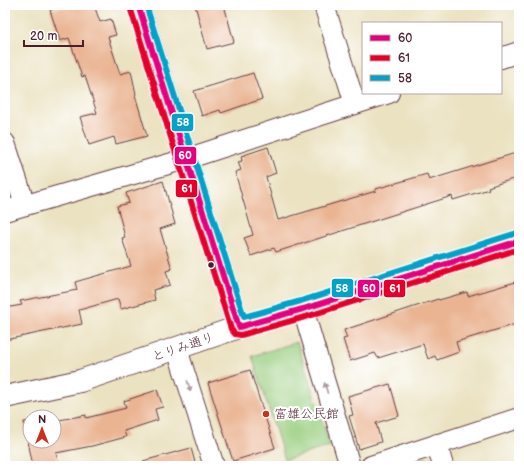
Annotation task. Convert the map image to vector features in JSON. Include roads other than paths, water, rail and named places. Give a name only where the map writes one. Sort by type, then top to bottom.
[{"type":"street","points":[[138,5],[240,327]]},
{"type":"street","points":[[324,5],[355,104]]},
{"type":"street","points":[[502,58],[519,52]]},
{"type":"street","points":[[5,211],[186,159],[386,94]]},
{"type":"street","points":[[5,143],[25,205]]},
{"type":"street","name":"とりみ通り","points":[[5,397],[80,381],[240,327],[303,309],[519,241]]},
{"type":"street","points":[[303,309],[350,466]]},
{"type":"street","points":[[178,349],[214,466]]},
{"type":"street","points":[[371,466],[519,418]]},
{"type":"street","points":[[437,444],[443,466]]},
{"type":"place","name":"富雄公民館","points":[[266,414]]}]
